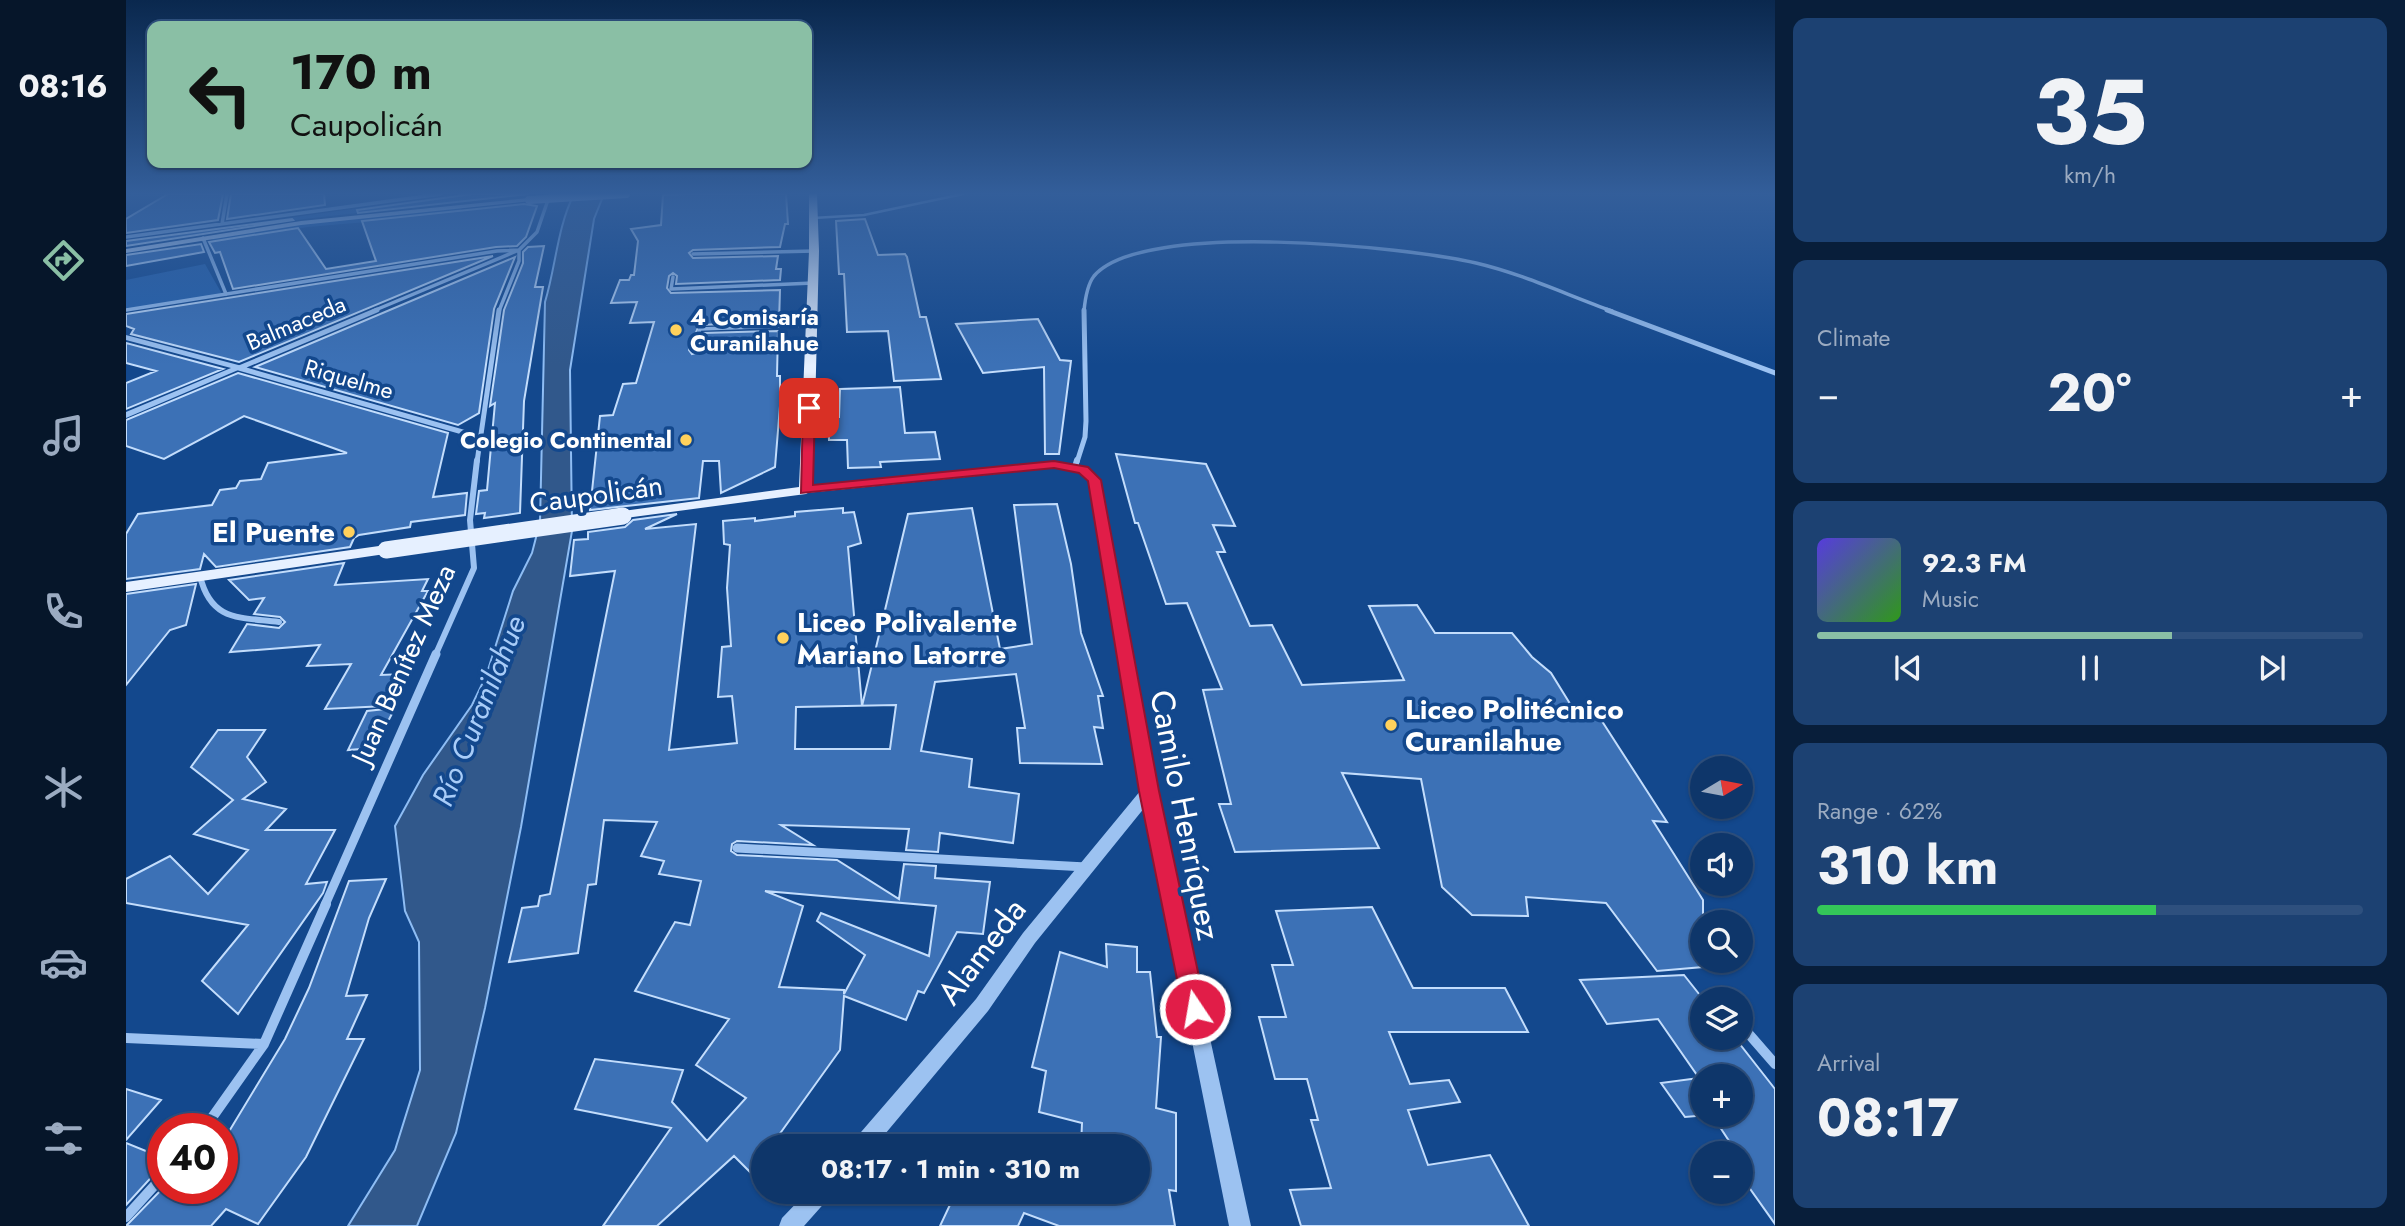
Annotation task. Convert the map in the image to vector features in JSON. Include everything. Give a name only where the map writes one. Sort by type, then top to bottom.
[{"type":"main road","points":[[806,490],[814,251]]},
{"type":"main road","name":"Caupolicán","points":[[126,587],[806,490]]},
{"type":"street","points":[[208,251],[226,294]]},
{"type":"street","points":[[126,310],[496,251]]},
{"type":"street","name":"Balmaceda","points":[[126,415],[516,251]]},
{"type":"street","name":"Juan Benítez Meza","points":[[215,1113],[264,1044],[474,568],[470,520],[480,437],[500,306],[517,266],[519,251]]},
{"type":"street","points":[[693,254],[805,251]]},
{"type":"street","points":[[1075,467],[1085,437],[1084,323],[1087,292],[1093,277],[1103,267],[1125,258],[1158,251]]},
{"type":"street","points":[[1405,251],[1507,271],[1775,373]]},
{"type":"street","points":[[673,277],[671,289],[813,283]]},
{"type":"street","name":"Riquelme","points":[[126,338],[480,437]]},
{"type":"street","points":[[1761,368],[1775,367]]},
{"type":"street","name":"Caupolicán","points":[[806,490],[1041,465],[1075,467]]},
{"type":"street","name":"Camilo Henríquez","points":[[1075,467],[1084,470],[1095,480],[1149,791],[1240,1226]]},
{"type":"street","points":[[200,576],[203,596],[211,607],[226,614],[279,622]]},
{"type":"street","name":"Alameda","points":[[872,1134],[982,1005],[1028,938],[1149,791]]},
{"type":"street","points":[[737,848],[1086,867]]},
{"type":"street","points":[[126,1038],[264,1044]]},
{"type":"street","points":[[1753,1039],[1775,1064]]},
{"type":"street","points":[[126,1217],[147,1193]]},
{"type":"street","points":[[790,1226],[810,1204]]},
{"type":"lane","points":[[693,350],[700,328],[812,325]]},
{"type":"shaded area","points":[[205,264],[222,294],[126,309],[126,280]]},
{"type":"water","name":"Río Curanilahue","points":[[556,251],[589,251],[570,370],[572,531],[521,827],[485,1008],[456,1133],[417,1226],[348,1226],[395,1150],[420,1070],[419,942],[405,911],[395,826],[423,775],[472,705],[486,676],[513,591],[532,553],[540,522],[545,302]]},
{"type":"building","points":[[152,251],[204,252],[126,266],[126,255]]},
{"type":"building","points":[[214,251],[314,251],[326,269],[376,261],[373,251],[470,251],[233,289],[220,252]]},
{"type":"building","points":[[543,251],[535,287],[543,287],[524,401],[520,513],[484,518],[485,513],[476,514],[479,491],[487,490],[495,403],[490,406],[504,310],[523,263],[523,252]]},
{"type":"building","points":[[637,251],[691,251],[689,253],[693,258],[778,256],[776,269],[781,269],[780,280],[676,284],[677,276],[673,273],[669,276],[667,288],[671,293],[780,290],[779,322],[699,325],[689,350],[692,354],[696,353],[703,333],[778,331],[777,376],[780,376],[780,406],[775,467],[721,493],[719,461],[703,461],[699,498],[590,510],[600,416],[613,415],[623,384],[636,383],[654,322],[630,323],[637,302],[611,303],[620,280],[629,280],[631,275],[634,275]]},
{"type":"building","points":[[838,251],[877,251],[878,255],[905,254],[920,317],[926,317],[941,379],[894,381],[888,331],[847,332],[844,274],[839,274]]},
{"type":"building","points":[[493,256],[239,362],[131,334],[134,329],[126,326],[126,314]]},
{"type":"building","points":[[515,257],[494,309],[479,413],[458,425],[255,367]]},
{"type":"building","points":[[1038,319],[1060,360],[1071,361],[1059,454],[1045,454],[1044,367],[983,373],[956,324]]},
{"type":"building","points":[[126,343],[223,369],[126,409],[126,383],[156,371],[126,363]]},
{"type":"building","points":[[238,373],[448,433],[433,497],[467,493],[465,515],[411,522],[410,527],[359,535],[354,538],[350,547],[216,567],[204,554],[200,569],[126,579],[126,534],[138,514],[212,505],[220,490],[236,488],[240,481],[261,479],[268,463],[347,453],[244,416],[164,459],[126,446],[126,420]]},
{"type":"building","points":[[900,387],[905,433],[935,432],[940,459],[880,462],[881,467],[848,468],[847,440],[829,440],[828,418],[839,417],[840,389]]},
{"type":"building","name":"Liceo Politécnico Curanilahue","points":[[1116,454],[1206,464],[1235,526],[1213,525],[1225,552],[1217,552],[1250,626],[1272,625],[1302,685],[1404,680],[1369,606],[1417,605],[1435,633],[1512,633],[1532,657],[1551,673],[1577,715],[1598,715],[1667,822],[1653,821],[1690,879],[1690,896],[1700,896],[1703,900],[1703,910],[1690,910],[1690,968],[1657,971],[1606,903],[1526,897],[1528,916],[1472,915],[1442,887],[1421,779],[1342,773],[1379,848],[1235,852],[1219,804],[1231,804],[1203,690],[1222,689],[1187,603],[1166,604],[1138,523],[1135,523]]},
{"type":"building","points":[[1057,504],[1071,564],[1081,633],[1103,696],[1098,696],[1103,728],[1094,727],[1102,764],[1020,763],[1017,728],[1025,728],[1016,674],[935,682],[921,751],[972,759],[969,787],[1019,794],[1013,843],[940,833],[938,852],[906,850],[909,829],[781,825],[813,845],[737,841],[732,844],[731,851],[737,855],[837,860],[899,899],[904,864],[936,866],[935,878],[990,882],[983,934],[957,932],[924,993],[918,991],[906,1020],[844,996],[840,1050],[780,1134],[751,1134],[751,1173],[734,1156],[657,1226],[603,1226],[671,1128],[575,1109],[595,1059],[683,1070],[672,1102],[707,1141],[746,1098],[696,1065],[729,1019],[635,991],[675,922],[690,925],[701,881],[659,874],[664,861],[641,856],[657,822],[604,820],[596,884],[588,885],[578,953],[509,962],[522,908],[538,906],[540,896],[550,894],[615,571],[570,576],[574,540],[588,539],[588,532],[625,527],[633,520],[677,514],[645,529],[696,524],[669,750],[737,743],[732,696],[718,697],[722,647],[731,646],[727,588],[730,545],[724,544],[723,521],[755,518],[755,521],[795,516],[795,512],[843,508],[843,513],[854,512],[861,543],[848,547],[862,706],[908,514],[972,508],[1000,649],[1032,644],[1014,505]],"holes":[[[896,705],[890,749],[795,749],[796,707]],[[765,891],[936,906],[929,956],[821,913],[817,921],[865,955],[844,994],[844,990],[779,987],[803,906]]]},
{"type":"building","points":[[344,563],[335,585],[428,579],[422,591],[428,591],[381,675],[403,674],[386,706],[325,709],[351,664],[307,666],[320,645],[230,652],[247,624],[279,628],[285,622],[280,617],[254,614],[264,598],[249,600],[229,580]]},
{"type":"building","points":[[196,584],[186,625],[170,630],[126,685],[126,594]]},
{"type":"building","points":[[395,708],[374,748],[348,750],[367,711]]},
{"type":"building","points":[[218,730],[265,730],[247,757],[266,782],[243,799],[286,809],[266,830],[335,830],[306,884],[327,882],[323,893],[238,1014],[202,981],[248,925],[126,903],[126,879],[170,856],[208,894],[248,850],[194,834],[233,800],[191,767]]},
{"type":"building","points":[[386,879],[369,918],[346,996],[367,995],[347,1039],[364,1039],[306,1157],[258,1224],[226,1209],[211,1226],[126,1226],[147,1204],[238,1204],[238,1117],[285,1039],[309,988],[349,881]]},
{"type":"building","points":[[1372,907],[1413,988],[1505,988],[1528,1032],[1389,1032],[1410,1084],[1449,1080],[1460,1102],[1408,1110],[1428,1165],[1490,1155],[1529,1226],[1301,1226],[1290,1190],[1331,1188],[1311,1120],[1318,1120],[1307,1079],[1275,1079],[1259,1017],[1286,1017],[1272,965],[1293,965],[1276,911]]},
{"type":"building","points":[[1106,944],[1137,947],[1137,972],[1150,972],[1157,1037],[1161,1037],[1156,1108],[1176,1113],[1176,1191],[1169,1190],[1175,1226],[1059,1226],[1024,1213],[1018,1226],[940,1226],[950,1204],[1150,1204],[1150,1134],[1082,1134],[1082,1123],[1039,1112],[1046,1071],[1032,1067],[1060,952],[1107,967]]},
{"type":"building","points":[[1684,975],[1694,987],[1690,987],[1690,1050],[1744,1050],[1775,1089],[1775,1224],[1753,1193],[1753,1141],[1729,1141],[1720,1127],[1753,1127],[1753,1064],[1690,1065],[1658,1019],[1607,1024],[1580,980]]},
{"type":"building","points":[[1690,1079],[1690,1117],[1685,1117],[1661,1083]]},
{"type":"building","points":[[126,1089],[161,1100],[147,1113],[126,1140]]},
{"type":"building","points":[[126,1143],[147,1152],[147,1182],[126,1205]]},
{"type":"place","name":"4 Comisaría Curanilahue","points":[[676,330]]},
{"type":"place","name":"Colegio Continental","points":[[686,440]]},
{"type":"place","name":"El Puente","points":[[349,532]]},
{"type":"place","name":"Liceo Polivalente Mariano Latorre","points":[[783,638]]},
{"type":"place","name":"Liceo Politécnico Curanilahue","points":[[1391,725]]},
{"type":"route","points":[[809,408],[806,490],[1054,464],[1084,470],[1095,480],[1149,791],[1195,1009]]}]
